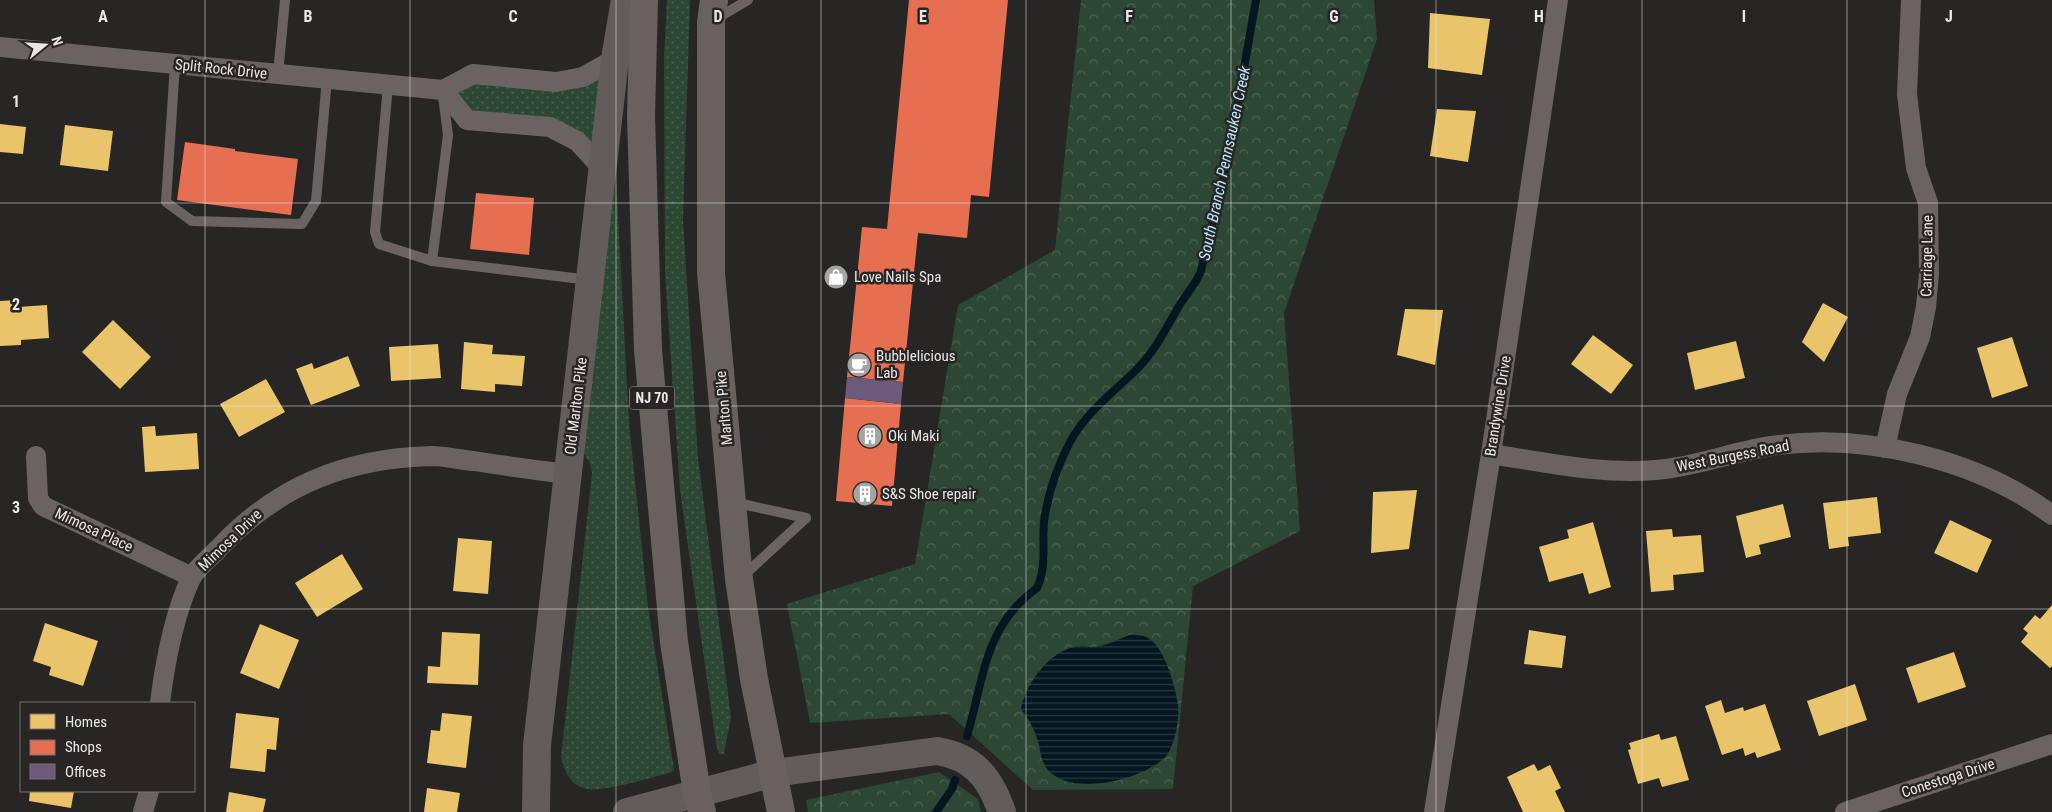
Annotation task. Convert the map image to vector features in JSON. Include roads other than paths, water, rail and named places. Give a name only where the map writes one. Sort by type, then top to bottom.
[{"type":"highway","name":"NJ 70","points":[[644,0],[641,116],[648,350],[674,642],[700,803]]},
{"type":"highway","name":"Marlton Pike","points":[[712,11],[711,273],[739,579],[754,679],[774,773],[780,812]]},
{"type":"street","name":"Old Marlton Pike","points":[[536,812],[537,745],[615,59],[625,0]]},
{"type":"street","name":"Brandywine Drive","points":[[1434,812],[1491,454],[1558,0]]},
{"type":"street","name":"Carriage Lane","points":[[1885,448],[1897,394],[1920,337],[1926,307],[1929,274],[1928,203],[1916,168],[1906,94],[1911,0]]},
{"type":"street","name":"Split Rock Drive","points":[[0,47],[443,90]]},
{"type":"street","points":[[603,169],[577,141],[550,127],[467,120],[443,90],[473,74],[556,82],[583,77],[615,59]]},
{"type":"street","name":"West Burgess Road","points":[[1491,454],[1604,471],[1630,472],[1686,466],[1742,451],[1774,446],[1834,443],[1885,448],[1934,458],[1963,468],[2011,490],[2052,515]]},
{"type":"street","name":"Mimosa Place","points":[[36,456],[38,498],[43,506],[192,577]]},
{"type":"street","name":"Mimosa Drive","points":[[160,702],[164,671],[177,620],[192,577],[229,537],[262,509],[296,488],[340,469],[381,460],[434,456],[568,474]]},
{"type":"street","name":"Conestoga Drive","points":[[1845,812],[2052,744]]},
{"type":"street","points":[[627,812],[700,803],[774,773],[919,752],[951,754],[964,759],[989,781],[1002,812]]},
{"type":"street","points":[[144,812],[149,792]]},
{"type":"lane","points":[[278,74],[285,0]]},
{"type":"lane","points":[[712,11],[748,0]]},
{"type":"lane","points":[[175,64],[166,202],[192,221],[302,224],[316,201],[327,79]]},
{"type":"lane","points":[[388,85],[375,232],[380,244],[432,261],[590,280]]},
{"type":"lane","points":[[432,261],[448,135],[443,90]]},
{"type":"lane","points":[[732,502],[806,518],[739,579]]},
{"type":"water","points":[[1131,634],[1144,636],[1152,641],[1168,666],[1177,696],[1178,709],[1176,730],[1170,750],[1157,764],[1127,778],[1091,784],[1074,783],[1059,778],[1045,766],[1035,734],[1021,709],[1028,688],[1042,667],[1061,652],[1083,646],[1103,645]]},
{"type":"waterway","name":"South Branch Pennsauken Creek","points":[[967,736],[983,674],[996,636],[1006,619],[1019,603],[1037,588],[1040,580],[1043,563],[1044,521],[1048,500],[1057,470],[1070,442],[1092,412],[1150,354],[1201,271],[1229,153],[1256,0]]},
{"type":"waterway","name":"South Branch Pennsauken Creek","points":[[936,812],[952,789],[955,780]]},
{"type":"place","name":"Love Nails Spa","points":[[836,277]]},
{"type":"place","name":"Bubblelicious Lab","points":[[859,365]]},
{"type":"place","name":"Oki Maki","points":[[870,436]]},
{"type":"place","name":"S&S Shoe repair","points":[[865,494]]}]
